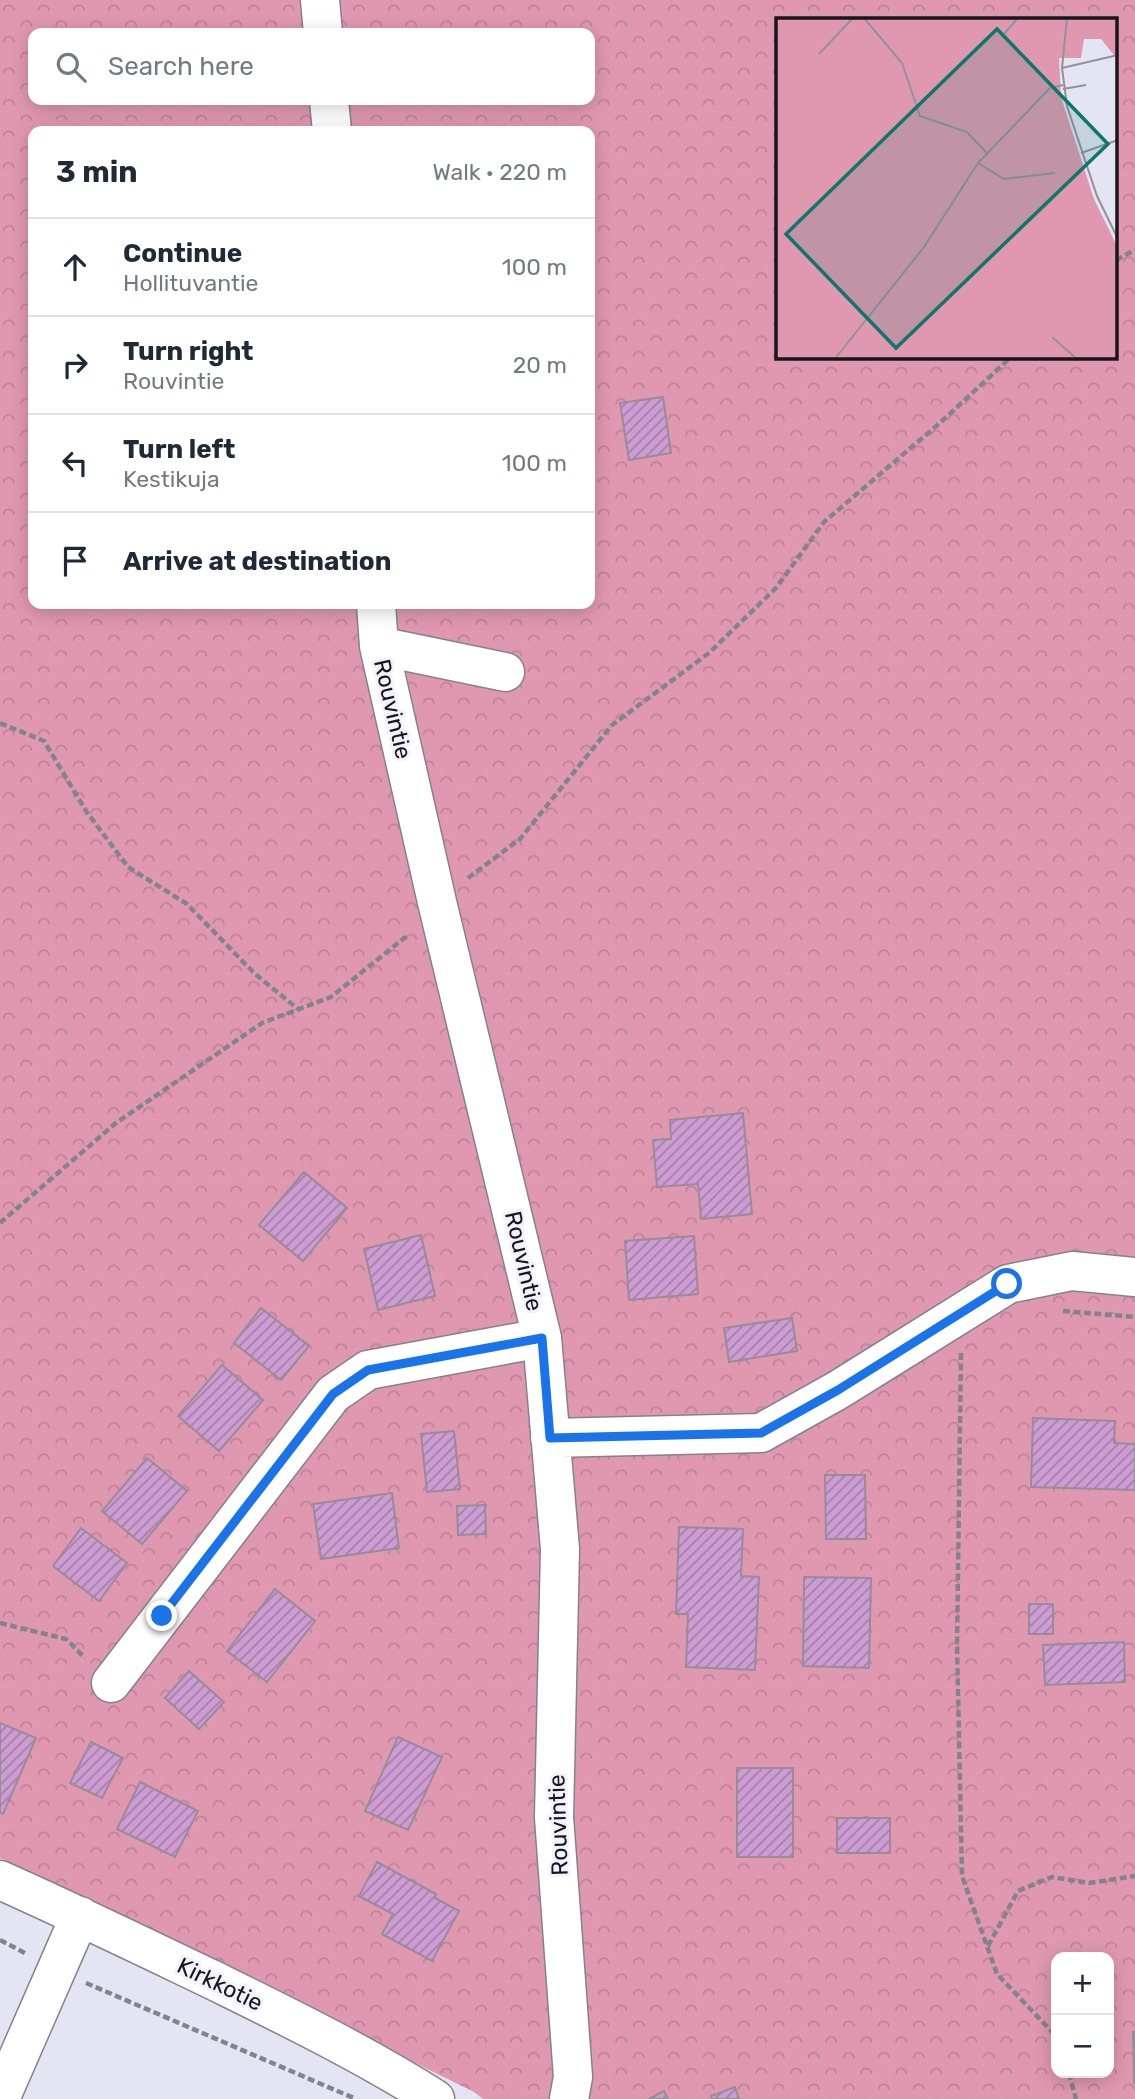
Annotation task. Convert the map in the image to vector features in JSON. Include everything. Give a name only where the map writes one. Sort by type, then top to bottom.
[{"type":"street","points":[[320,0],[323,28]]},
{"type":"street","points":[[329,105],[332,126]]},
{"type":"street","name":"Rouvintie","points":[[376,609],[379,646],[437,902],[542,1338],[560,1549],[554,1817],[573,2077],[569,2099]]},
{"type":"street","points":[[379,646],[505,672]]},
{"type":"street","points":[[550,1438],[761,1433],[838,1390],[1007,1284],[1072,1270],[1135,1277]]},
{"type":"street","points":[[111,1683],[333,1394],[368,1370],[542,1338]]},
{"type":"street","name":"Kirkkotie","points":[[0,1880],[288,2017],[397,2075],[435,2099]]},
{"type":"street","points":[[0,2099],[80,1916]]},
{"type":"path","points":[[1118,259],[1135,250]]},
{"type":"path","points":[[437,902],[520,839],[612,725],[709,653],[776,588],[824,522],[941,422],[1009,359]]},
{"type":"path","points":[[0,723],[44,741],[86,811],[128,867],[187,904],[254,974],[298,1009]]},
{"type":"path","points":[[0,1223],[116,1123],[262,1023],[331,998],[402,942]]},
{"type":"path","points":[[961,1347],[957,1645],[962,1876],[997,1974],[1051,2031]]},
{"type":"path","points":[[0,1623],[66,1639],[111,1683]]},
{"type":"path","points":[[987,1946],[1017,1891],[1052,1877],[1089,1883],[1135,1876]]},
{"type":"path","points":[[0,1940],[55,1969],[356,2099]]},
{"type":"path","points":[[1070,2078],[1076,2099]]},
{"type":"green space","points":[[0,0],[1135,0],[1135,2099],[483,2099],[474,2092],[0,1858]]},
{"type":"building","points":[[663,397],[671,453],[629,460],[620,403]]},
{"type":"building","points":[[743,1113],[752,1214],[701,1219],[698,1184],[657,1187],[653,1140],[671,1139],[670,1120]]},
{"type":"building","points":[[304,1172],[347,1208],[303,1261],[259,1225]]},
{"type":"building","points":[[421,1235],[435,1296],[378,1310],[364,1249]]},
{"type":"building","points":[[694,1236],[698,1294],[629,1300],[625,1241]]},
{"type":"building","points":[[261,1308],[309,1346],[281,1380],[234,1343]]},
{"type":"building","points":[[792,1318],[797,1351],[729,1362],[724,1328]]},
{"type":"building","points":[[222,1365],[263,1400],[219,1451],[178,1416]]},
{"type":"building","points":[[1033,1418],[1115,1421],[1114,1443],[1135,1444],[1135,1490],[1031,1487]]},
{"type":"building","points":[[454,1431],[460,1489],[427,1492],[421,1434]]},
{"type":"building","points":[[147,1458],[187,1491],[142,1544],[102,1511]]},
{"type":"building","points":[[825,1475],[865,1475],[866,1539],[826,1539]]},
{"type":"building","points":[[392,1493],[399,1548],[321,1559],[313,1504]]},
{"type":"building","points":[[485,1505],[486,1534],[458,1535],[457,1506]]},
{"type":"building","points":[[679,1527],[743,1529],[741,1576],[759,1577],[755,1670],[686,1667],[688,1614],[676,1614]]},
{"type":"building","points":[[81,1528],[127,1563],[99,1601],[53,1566]]},
{"type":"building","points":[[804,1577],[871,1578],[869,1668],[803,1666]]},
{"type":"building","points":[[275,1589],[315,1621],[267,1682],[227,1651]]},
{"type":"building","points":[[1029,1604],[1053,1604],[1053,1634],[1029,1634]]},
{"type":"building","points":[[1124,1642],[1125,1682],[1045,1685],[1043,1645]]},
{"type":"building","points":[[189,1671],[224,1702],[199,1729],[165,1698]]},
{"type":"building","points":[[0,1723],[36,1738],[3,1814],[0,1813]]},
{"type":"building","points":[[398,1737],[442,1757],[408,1830],[365,1811]]},
{"type":"building","points":[[91,1742],[123,1758],[102,1798],[70,1783]]},
{"type":"building","points":[[737,1768],[793,1768],[793,1857],[737,1857]]},
{"type":"building","points":[[140,1782],[198,1811],[175,1857],[117,1829]]},
{"type":"building","points":[[837,1818],[890,1818],[890,1853],[837,1853]]},
{"type":"building","points":[[377,1862],[436,1894],[435,1898],[459,1911],[432,1961],[382,1934],[393,1914],[359,1896]]},
{"type":"building","points":[[1135,2032],[1135,2083],[1134,2083]]},
{"type":"building","points":[[735,2087],[739,2099],[712,2099],[711,2096]]},
{"type":"building","points":[[664,2091],[668,2099],[649,2099]]},
{"type":"route","points":[[162,1616],[333,1394],[368,1370],[542,1338],[550,1438],[761,1433],[838,1390],[1007,1284]]}]
